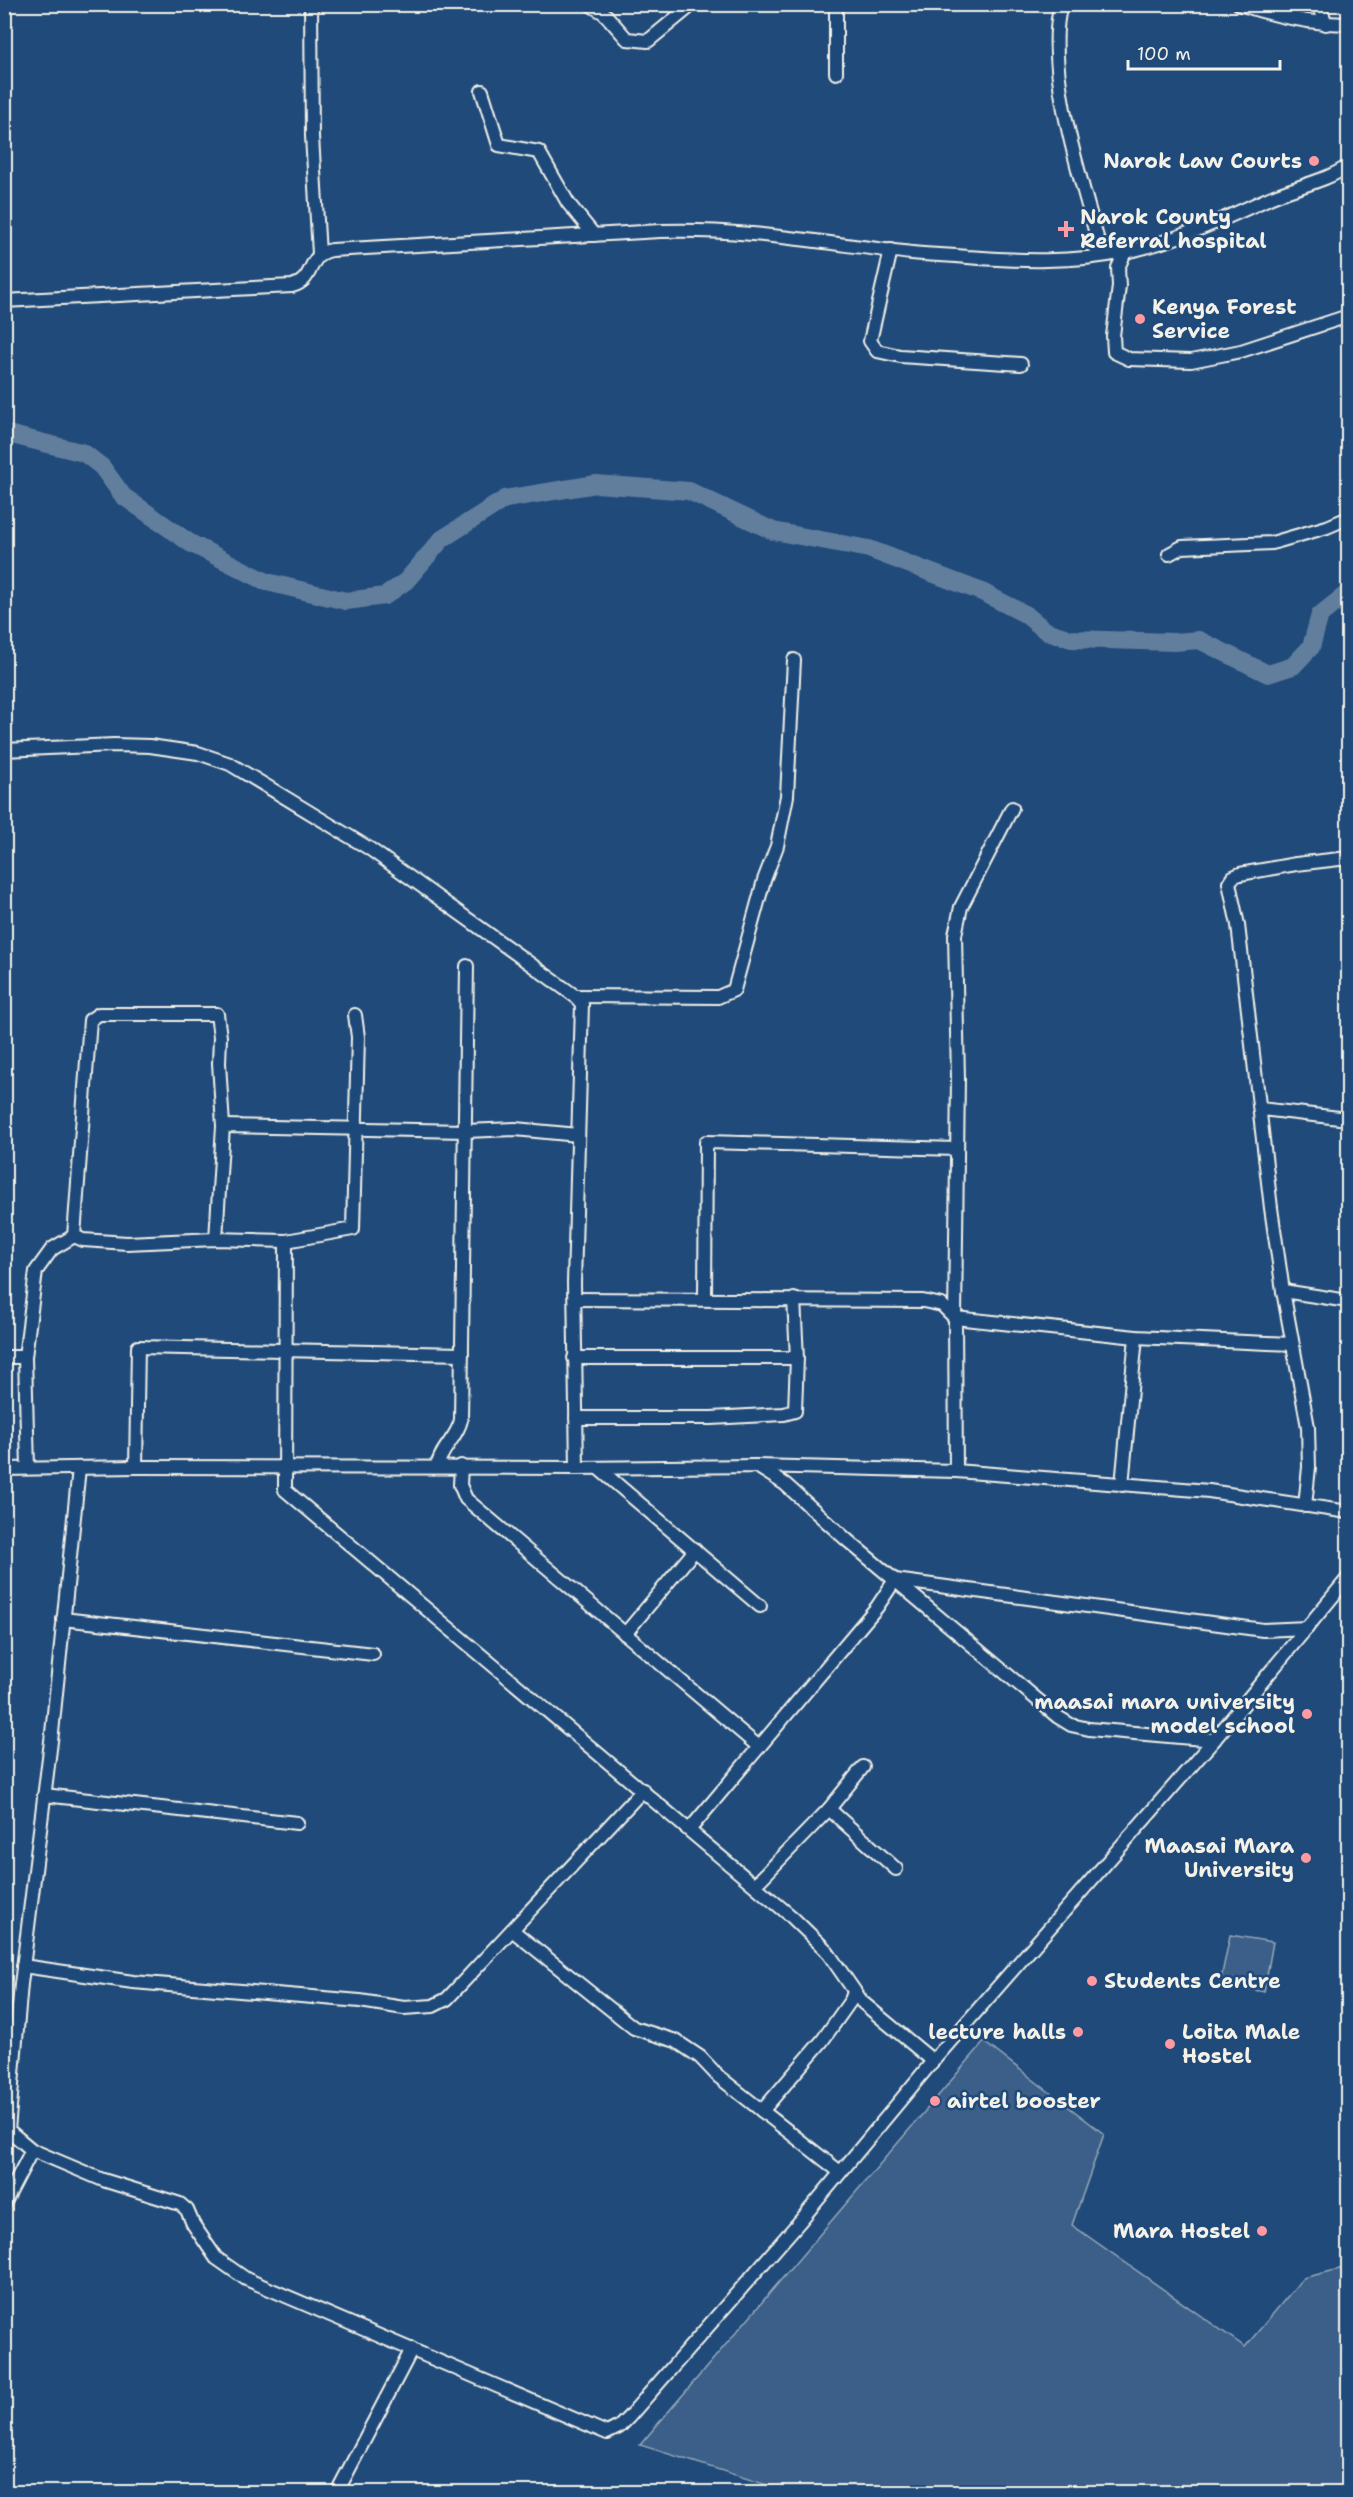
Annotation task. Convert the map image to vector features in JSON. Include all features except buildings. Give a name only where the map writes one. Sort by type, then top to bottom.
[{"type":"street","points":[[311,4],[312,136],[319,254]]},
{"type":"street","points":[[589,4],[604,13],[627,39],[648,41],[693,4]]},
{"type":"street","points":[[836,4],[836,73]]},
{"type":"street","points":[[1061,4],[1056,42],[1058,72],[1073,148],[1102,255]]},
{"type":"street","points":[[1239,4],[1272,14],[1326,24],[1348,24]]},
{"type":"street","points":[[1319,4],[1326,24]]},
{"type":"street","points":[[482,91],[498,145],[539,152],[568,203],[594,235]]},
{"type":"street","points":[[4,301],[292,286],[301,283],[309,275],[314,258],[332,250],[714,230],[806,238],[891,250],[1013,260],[1054,260],[1125,252],[1224,220],[1267,199],[1322,179],[1348,166]]},
{"type":"street","points":[[891,250],[870,341],[872,347],[877,351],[900,356],[1021,364]]},
{"type":"street","points":[[1125,252],[1118,268],[1119,286],[1113,336],[1114,352],[1129,359],[1191,362],[1241,351],[1348,316]]},
{"type":"street","points":[[1169,554],[1182,547],[1272,543],[1327,527],[1348,518]]},
{"type":"street","points":[[575,996],[718,997],[734,990],[764,880],[777,846],[788,796],[794,660]]},
{"type":"street","points":[[4,750],[114,745],[150,746],[198,753],[231,764],[370,849],[575,996],[582,1004],[575,1299],[577,1468]]},
{"type":"street","points":[[956,1471],[955,935],[957,918],[969,889],[1012,808]]},
{"type":"street","points":[[1305,1506],[1309,1467],[1308,1426],[1283,1291],[1238,925],[1229,883],[1233,877],[1240,874],[1348,858]]},
{"type":"street","points":[[437,1467],[446,1446],[459,1430],[467,966]]},
{"type":"street","points":[[74,1236],[90,1020],[99,1014],[217,1014],[223,1126],[216,1239]]},
{"type":"street","points":[[74,1236],[83,1240],[127,1243],[216,1239],[286,1241],[353,1229],[358,1038],[355,1015]]},
{"type":"street","points":[[1261,1109],[1348,1119]]},
{"type":"street","points":[[223,1126],[465,1131],[515,1129],[578,1135]]},
{"type":"street","points":[[705,1298],[706,1142],[957,1149]]},
{"type":"street","points":[[28,1468],[25,1357],[36,1271],[52,1249],[74,1236]]},
{"type":"street","points":[[286,1241],[284,1484],[290,1495],[755,1885],[826,1950],[862,2002],[933,2061]]},
{"type":"street","points":[[1283,1291],[1348,1301]]},
{"type":"street","points":[[575,1299],[705,1298],[935,1302],[949,1309],[955,1318]]},
{"type":"street","points":[[576,1418],[711,1418],[784,1414],[795,1411],[797,1358],[794,1299]]},
{"type":"street","points":[[955,1318],[1136,1337],[1292,1344]]},
{"type":"street","points":[[1122,1485],[1136,1337]]},
{"type":"street","points":[[136,1467],[138,1347],[462,1354]]},
{"type":"street","points":[[4,1357],[25,1357]]},
{"type":"street","points":[[575,1359],[797,1358]]},
{"type":"street","points":[[756,1466],[784,1484],[1058,1718],[1071,1725],[1089,1730],[1214,1740]]},
{"type":"street","points":[[4,1469],[756,1466],[956,1471],[1209,1491],[1348,1512]]},
{"type":"street","points":[[461,1467],[460,1485],[466,1499],[759,1746]]},
{"type":"street","points":[[79,1468],[45,1795],[23,1966],[6,2128],[32,2150],[103,2180],[180,2204],[187,2210],[193,2224],[216,2258],[246,2279],[607,2433],[619,2427],[628,2418],[933,2061],[1214,1740],[1348,1578]]},
{"type":"street","points":[[598,1468],[760,1605]]},
{"type":"street","points":[[626,1634],[695,1550]]},
{"type":"street","points":[[895,1580],[1263,1630],[1307,1628]]},
{"type":"street","points":[[690,1829],[877,1607],[895,1580]]},
{"type":"street","points":[[63,1619],[373,1654]]},
{"type":"street","points":[[755,1885],[829,1809],[863,1767]]},
{"type":"street","points":[[23,1966],[133,1982],[360,2001],[404,2008],[433,2006],[447,1999],[643,1790]]},
{"type":"street","points":[[45,1795],[297,1823]]},
{"type":"street","points":[[829,1809],[896,1869]]},
{"type":"street","points":[[512,1930],[634,2028],[676,2040],[700,2057],[719,2077],[840,2172]]},
{"type":"street","points":[[762,2111],[822,2041],[851,2000],[854,1992]]},
{"type":"street","points":[[4,2204],[32,2150]]},
{"type":"street","points":[[337,2493],[412,2349]]},
{"type":"shaded area","points":[[1230,1935],[1273,1942],[1264,1992],[1220,1984]]},
{"type":"shaded area","points":[[984,2042],[1104,2134],[1072,2225],[1245,2347],[1303,2278],[1348,2267],[1348,2465],[1337,2492],[789,2492],[640,2445]]},
{"type":"waterway","points":[[4,433],[84,453],[102,467],[123,496],[190,543],[267,582],[346,601],[385,596],[406,581],[442,539],[505,499],[596,484],[689,491],[773,531],[869,549],[982,592],[1025,614],[1046,631],[1071,639],[1175,642],[1199,640],[1268,674],[1293,666],[1311,647],[1320,615],[1348,595]]},
{"type":"place","name":"Narok Law Courts","points":[[1314,161]]},
{"type":"place","name":"Narok County Referral hospital","points":[[1066,229]]},
{"type":"place","name":"Kenya Forest Service","points":[[1140,319]]},
{"type":"place","name":"maasai mara university model school","points":[[1307,1714]]},
{"type":"place","name":"Maasai Mara University","points":[[1306,1858]]},
{"type":"place","name":"Students Centre","points":[[1092,1981]]},
{"type":"place","name":"lecture halls","points":[[1078,2032]]},
{"type":"place","name":"Loita Male Hostel","points":[[1170,2044]]},
{"type":"place","name":"airtel booster","points":[[935,2101]]},
{"type":"place","name":"Mara Hostel","points":[[1262,2231]]}]
